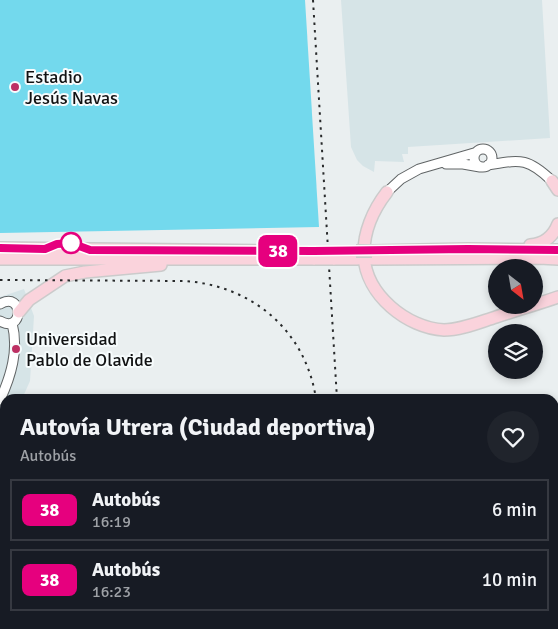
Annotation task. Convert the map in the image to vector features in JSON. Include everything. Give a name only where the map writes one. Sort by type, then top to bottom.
[{"type":"main road","points":[[387,192],[369,224],[365,239],[364,256],[368,274],[385,302],[410,320],[431,328],[454,329],[558,297]]},
{"type":"main road","points":[[373,255],[539,244],[550,238],[558,224]]},
{"type":"main road","points":[[0,248],[373,255],[447,259],[558,259]]},
{"type":"main road","points":[[468,249],[558,250]]},
{"type":"main road","points":[[0,259],[186,259],[315,255]]},
{"type":"main road","points":[[18,312],[28,300],[64,276],[85,272],[170,264],[186,259]]},
{"type":"main road","points":[[447,259],[488,262]]},
{"type":"main road","points":[[497,316],[501,314]]},
{"type":"street","points":[[387,192],[400,179],[420,169],[474,153],[478,149],[484,148],[489,150],[492,155],[492,161],[485,166]]},
{"type":"street","points":[[474,153],[474,162],[485,166]]},
{"type":"street","points":[[441,164],[485,166],[519,160],[537,168],[556,188]]},
{"type":"street","points":[[0,304],[5,302],[13,303],[18,308],[17,318],[12,323],[5,324],[0,321]]},
{"type":"street","points":[[3,394],[12,368],[14,343],[12,323]]},
{"type":"shaded area","points":[[0,0],[305,0],[319,227],[0,233]]},
{"type":"shaded area","points":[[341,0],[542,0],[550,138],[408,147],[408,154],[402,154],[404,162],[375,161],[374,172],[363,166],[357,160],[351,147]]},
{"type":"shaded area","name":"Universidad Pablo de Olavide","points":[[24,289],[34,316],[30,381],[24,394],[0,394],[0,297]]},
{"type":"railway","points":[[313,0],[337,394]]},
{"type":"railway","points":[[0,280],[184,281],[209,284],[232,292],[253,302],[272,316],[288,333],[301,352],[315,394]]},
{"type":"bus line","name":"38","points":[[0,248],[45,249],[57,244],[71,243],[90,250],[558,250]]},
{"type":"place","name":"Estadio Jesús Navas","points":[[15,87]]},
{"type":"place","name":"Universidad Pablo de Olavide","points":[[16,349]]}]
